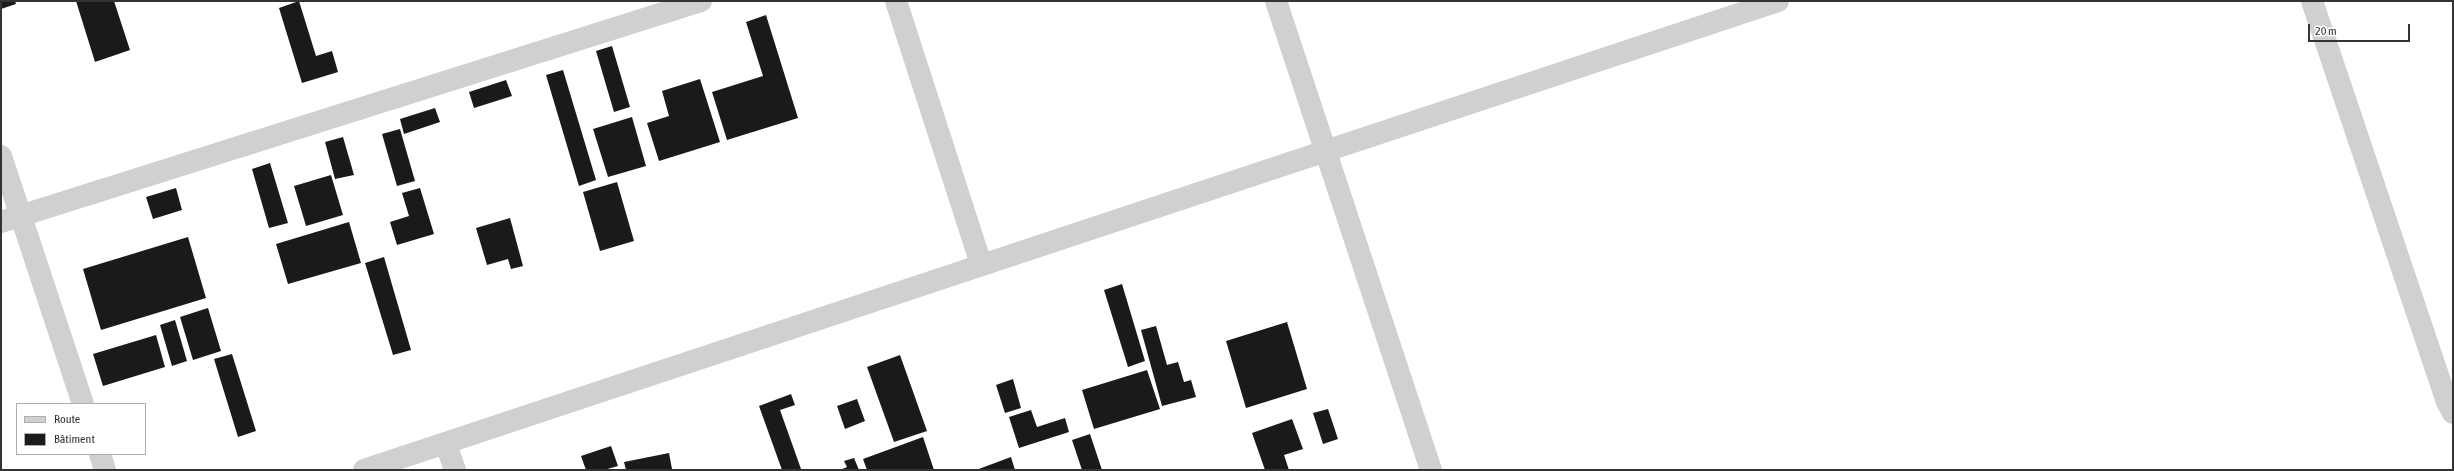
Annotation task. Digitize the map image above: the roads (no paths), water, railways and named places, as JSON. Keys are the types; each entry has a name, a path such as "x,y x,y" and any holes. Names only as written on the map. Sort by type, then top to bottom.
{"street":[{"path":"10,219 701,1"},
{"path":"896,1 981,264"},
{"path":"1276,1 1431,470"},
{"path":"364,470 446,444 981,264 1326,152 1778,1"},
{"path":"2312,1 2447,402 2453,412"},
{"path":"1,156 10,219 83,403"},
{"path":"446,444 455,470"},
{"path":"100,455 105,470"}]}
